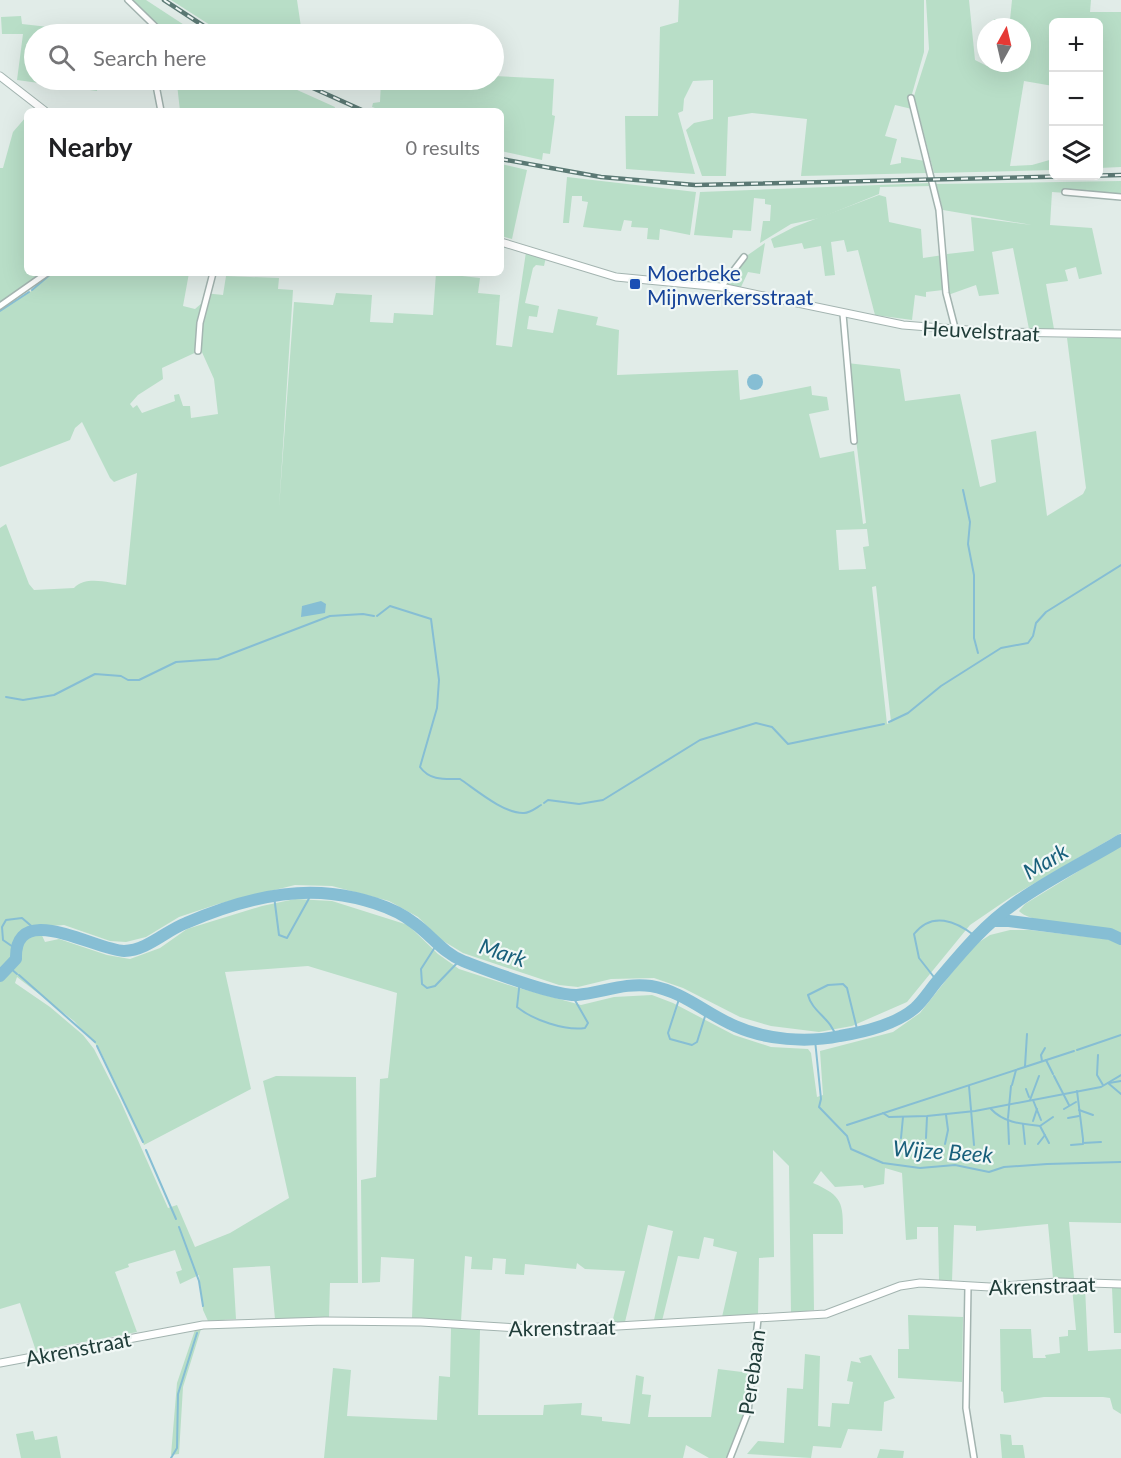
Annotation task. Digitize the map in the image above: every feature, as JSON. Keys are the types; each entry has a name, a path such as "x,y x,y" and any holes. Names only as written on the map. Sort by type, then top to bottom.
{"street":[{"path":"128,0 153,24"},
{"path":"0,76 41,108"},
{"path":"157,90 160,108"},
{"path":"911,98 939,210 946,293 955,328"},
{"path":"1065,192 1121,197"},
{"name":"Heuvelstraat","path":"504,243 616,277 721,288 903,325 1012,333 1121,334"},
{"path":"721,288 744,257"},
{"path":"0,306 43,276"},
{"path":"198,351 200,323 212,276"},
{"path":"843,314 854,441"},
{"name":"Akrenstraat","path":"0,1363 154,1333 236,1323 421,1323 549,1330 826,1314 900,1286 939,1283 968,1286 1058,1282 1121,1284"},
{"path":"968,1286 966,1408 974,1458"},
{"name":"Perebaan","path":"730,1458 748,1412 758,1319"}],"green space":[{"path":"132,0 146,0 183,24 157,24"},
{"path":"171,0 297,0 301,24 208,24"},
{"path":"679,0 924,0 924,52 912,94 912,109 895,105 885,136 897,139 890,165 901,163 901,157 925,161 928,173 801,176 807,119 752,113 728,117 726,176 702,176 686,130 694,123 713,119 713,80 693,81 684,99 683,111 678,113 695,174 626,169 625,116 658,116 660,27 678,22"},
{"path":"926,0 969,0 977,72 1031,72 1031,18 1010,18 1012,0 1091,0 1090,12 1121,12 1121,167 1103,168 1103,18 1049,18 1049,85 1024,81 1010,166 1032,165 1049,160 1049,170 934,173 914,96 929,49"},
{"path":"21,16 22,24 24,24 24,81 17,80 23,34 2,34 1,17"},
{"path":"504,76 554,79 552,115 555,116 550,154 543,153 542,160 504,152 504,108 372,107 373,103 380,102 381,90 504,90"},
{"path":"178,90 297,90 335,107 335,108 180,108"},
{"path":"24,119 24,276 38,276 0,303 0,168 3,168 13,132"},
{"path":"504,165 527,170 512,239 504,237"},
{"path":"567,177 696,192 690,235 660,229 659,240 647,239 648,228 631,227 632,221 624,220 621,231 583,227 588,202 582,201 582,196 572,196 569,223 563,223"},
{"path":"1121,181 1121,194 1067,190 1066,193 1052,192 1050,225 1092,228 1102,274 1079,279 1076,267 1065,270 1068,281 1046,284 1054,329 1029,329 1013,248 992,252 999,294 979,296 976,285 948,295 947,254 974,251 971,217 1032,225 943,210 936,184"},
{"path":"931,183 933,186 880,187 879,194 820,218 791,224 760,243 763,221 770,221 771,205 765,204 765,199 754,198 751,231 733,230 732,238 694,235 700,192"},
{"path":"879,195 886,197 889,222 921,229 923,258 943,255 943,290 926,292 926,297 915,295 912,320 875,315 858,250 847,252 844,240 831,242 835,275 825,276 821,246 804,249 802,243 774,248 771,239 794,227"},
{"path":"765,243 760,274 748,272 741,287 726,284 745,257"},
{"path":"526,252 546,257 544,266 536,265 533,268 525,303 539,306 537,317 529,316 527,329 553,333 558,309 598,317 596,325 619,330 617,375 738,370 740,400 811,386 812,395 827,397 829,410 809,414 820,458 854,451 863,524 866,523 847,363 900,369 905,401 960,394 980,487 996,482 991,440 1036,431 1047,516 1083,494 1086,488 1067,338 1121,337 1121,833 1011,897 970,925 907,1002 852,1026 819,1032 771,1026 740,1017 683,988 654,978 611,979 578,987 559,985 463,953 440,939 418,917 389,901 332,886 295,885 218,904 179,917 146,937 126,942 110,941 64,925 38,927 45,942 59,939 107,955 130,959 160,948 187,929 262,906 295,899 332,901 408,925 438,954 459,969 515,987 581,1005 614,997 652,995 673,1003 734,1035 771,1047 808,1049 811,1053 817,1097 823,1095 820,1051 893,1032 920,1013 973,946 990,935 1010,930 1030,930 1106,939 1121,943 1121,1223 1069,1222 1074,1278 1053,1278 1048,1224 976,1231 976,1226 954,1225 952,1281 939,1280 938,1227 917,1227 917,1239 906,1240 902,1173 885,1168 884,1184 864,1188 863,1185 835,1187 821,1171 813,1183 830,1192 839,1202 843,1215 843,1234 813,1234 814,1310 791,1313 789,1166 773,1150 774,1257 759,1258 758,1316 722,1317 737,1252 713,1246 714,1239 704,1237 699,1259 678,1256 662,1321 654,1320 673,1231 648,1225 625,1322 612,1323 625,1271 585,1269 577,1263 576,1269 525,1264 524,1275 505,1274 506,1259 493,1258 492,1270 471,1269 472,1257 465,1256 461,1321 412,1318 414,1259 381,1257 380,1282 362,1283 361,1180 376,1177 380,1079 388,1078 397,993 308,966 225,972 251,1089 144,1145 99,1048 74,1021 17,977 15,983 50,1007 83,1035 94,1049 120,1100 168,1208 177,1205 195,1247 230,1233 289,1198 263,1081 276,1076 356,1077 358,1283 330,1283 329,1318 275,1319 270,1266 233,1268 236,1319 208,1321 203,1310 199,1275 180,1284 176,1272 182,1270 175,1250 128,1264 129,1267 115,1272 137,1332 36,1351 20,1303 0,1309 0,528 6,524 29,584 34,590 74,588 91,581 126,585 137,473 114,482 82,422 75,428 70,440 0,467 0,310 30,292 49,276 188,276 183,306 195,309 202,303 204,293 223,295 226,276 279,278 278,289 293,290 279,508 294,302 333,305 336,293 372,295 370,322 393,323 394,313 433,315 436,276 480,278 478,293 500,295 496,345 512,347","holes":["201,350 214,379 218,414 191,418 190,406 183,406 179,394 174,395 175,401 142,413 137,405 133,408 130,404 138,395 163,379 162,368","867,529 869,546 863,547 866,569 839,570 836,530","876,586 891,722 887,724 872,587"]},
{"path":"1121,845 1121,933 1037,920 1019,911 1025,904"},
{"path":"1072,1287 1085,1287 1088,1351 1121,1349 1121,1414 1113,1409 1110,1398 1103,1397 1044,1397 1004,1403 1001,1391 1000,1329 1031,1329 1033,1358 1046,1358 1045,1355 1060,1353 1059,1337 1068,1336 1068,1330 1076,1330"},
{"path":"1112,1288 1121,1288 1121,1333 1114,1333"},
{"path":"908,1315 963,1317 962,1382 898,1378 898,1349 909,1349"},
{"path":"451,1328 480,1330 478,1415 543,1415 544,1405 582,1403 581,1415 602,1417 602,1421 630,1424 636,1375 644,1377 642,1394 651,1395 648,1417 711,1417 718,1369 750,1373 745,1413 728,1458 709,1458 686,1445 683,1458 324,1458 333,1368 351,1370 347,1416 437,1420 439,1376 450,1377"},
{"path":"201,1329 183,1387 179,1454 171,1455 177,1383 195,1330"},
{"path":"805,1354 820,1356 818,1426 830,1427 832,1403 849,1404 853,1382 847,1381 851,1361 861,1363 859,1358 871,1355 895,1398 884,1402 882,1431 848,1429 841,1448 813,1446 811,1458 747,1454 758,1441 784,1443 787,1388 803,1389"},
{"path":"33,1431 35,1440 57,1436 61,1458 21,1458 16,1434"},
{"path":"1000,1434 1011,1435 1012,1445 1023,1445 1025,1458 1002,1458"},
{"path":"880,1449 904,1451 903,1458 877,1458"}],"water":[{"path":"755,374 761,376 763,382 761,388 755,390 749,388 747,382 749,376"},
{"path":"321,601 326,604 325,613 301,617 302,606"}],"waterway":[{"path":"32,290 48,276"},
{"path":"0,311 29,292"},
{"path":"963,490 970,522 968,544 974,575 974,638 978,653"},
{"path":"889,722 908,713 941,686 1001,648 1028,643 1033,636 1036,623 1046,612 1121,565"},
{"path":"377,616 390,606 431,619 439,680 437,708 420,767 424,772 443,779 460,779 508,810 524,813 541,805"},
{"path":"6,697 23,700 54,695 95,674 139,680 176,662 218,659 330,616 363,614 374,616"},
{"path":"544,803 548,800 579,804 603,800 700,740 756,723 772,727 788,744 884,724"},
{"name":"Mark","path":"0,976 16,959 19,941 28,932 42,930 112,949 133,950 149,944 178,926 239,904 295,893 332,894 353,897 386,907 406,917 456,958 537,987 577,995 632,985 651,986 673,993 747,1031 787,1039 827,1038 879,1027 907,1014 915,1008 974,939 1003,912 1040,887 1121,840"},
{"path":"274,896 279,935 287,938 312,893"},
{"path":"16,949 3,940 2,927 6,920 22,918 36,930"},
{"path":"937,981 919,958 914,934 928,922 944,921 960,926 975,936"},
{"name":"Mark","path":"993,921 1110,934 1121,939"},
{"path":"437,944 421,969 422,984 427,988 435,986 460,960"},
{"path":"10,968 17,974"},
{"path":"19,975 95,1042"},
{"path":"520,980 517,1007 550,1024 568,1028 585,1028 588,1023 572,995"},
{"path":"836,1037 808,995 828,985 843,984 847,988 858,1033"},
{"path":"680,996 668,1033 670,1039 692,1045 697,1042 707,1010"},
{"path":"1025,1066 1027,1034"},
{"path":"1077,1050 1121,1035"},
{"name":"Wijze Beek","path":"815,1040 821,1099 819,1107 847,1136 851,1149 883,1163 920,1168 955,1165 989,1172 1004,1167 1121,1162"},
{"path":"97,1046 143,1142"},
{"path":"1042,1061 1041,1055 1045,1048"},
{"path":"847,1125 1074,1051"},
{"path":"1098,1055 1097,1075 1103,1085"},
{"path":"1046,1060 1053,1074"},
{"path":"1012,1085 1016,1070"},
{"path":"883,1113 889,1117 975,1111 1101,1087 1121,1075"},
{"path":"1030,1100 1039,1076"},
{"path":"1054,1076 1069,1105"},
{"path":"1109,1083 1121,1081"},
{"path":"1108,1083 1121,1094"},
{"path":"969,1086 974,1145"},
{"path":"1008,1118 1011,1086"},
{"path":"1026,1089 1029,1097"},
{"path":"1071,1145 1083,1144 1077,1091"},
{"path":"1033,1100 1041,1120"},
{"path":"1064,1109 1076,1102"},
{"path":"991,1109 1007,1120 1040,1126 1053,1117"},
{"path":"1033,1121 1037,1109"},
{"path":"1079,1110 1093,1115"},
{"path":"945,1144 948,1130 946,1115"},
{"path":"1068,1118 1079,1116"},
{"path":"901,1138 903,1117"},
{"path":"926,1138 927,1117"},
{"path":"1008,1120 1009,1144"},
{"path":"1023,1124 1025,1144"},
{"path":"1040,1126 1049,1143"},
{"path":"1038,1144 1045,1135"},
{"path":"1083,1143 1101,1142"},
{"path":"146,1150 176,1219"},
{"path":"179,1227 199,1281 203,1306"},
{"path":"171,1458 177,1448 178,1394 197,1333"}],"railway":[{"path":"164,0 201,24"},
{"path":"317,90 357,108"},
{"path":"504,160 601,177 695,185 1121,175"}],"place":[{"name":"Moerbeke Mijnwerkersstraat","path":"635,284"}]}
